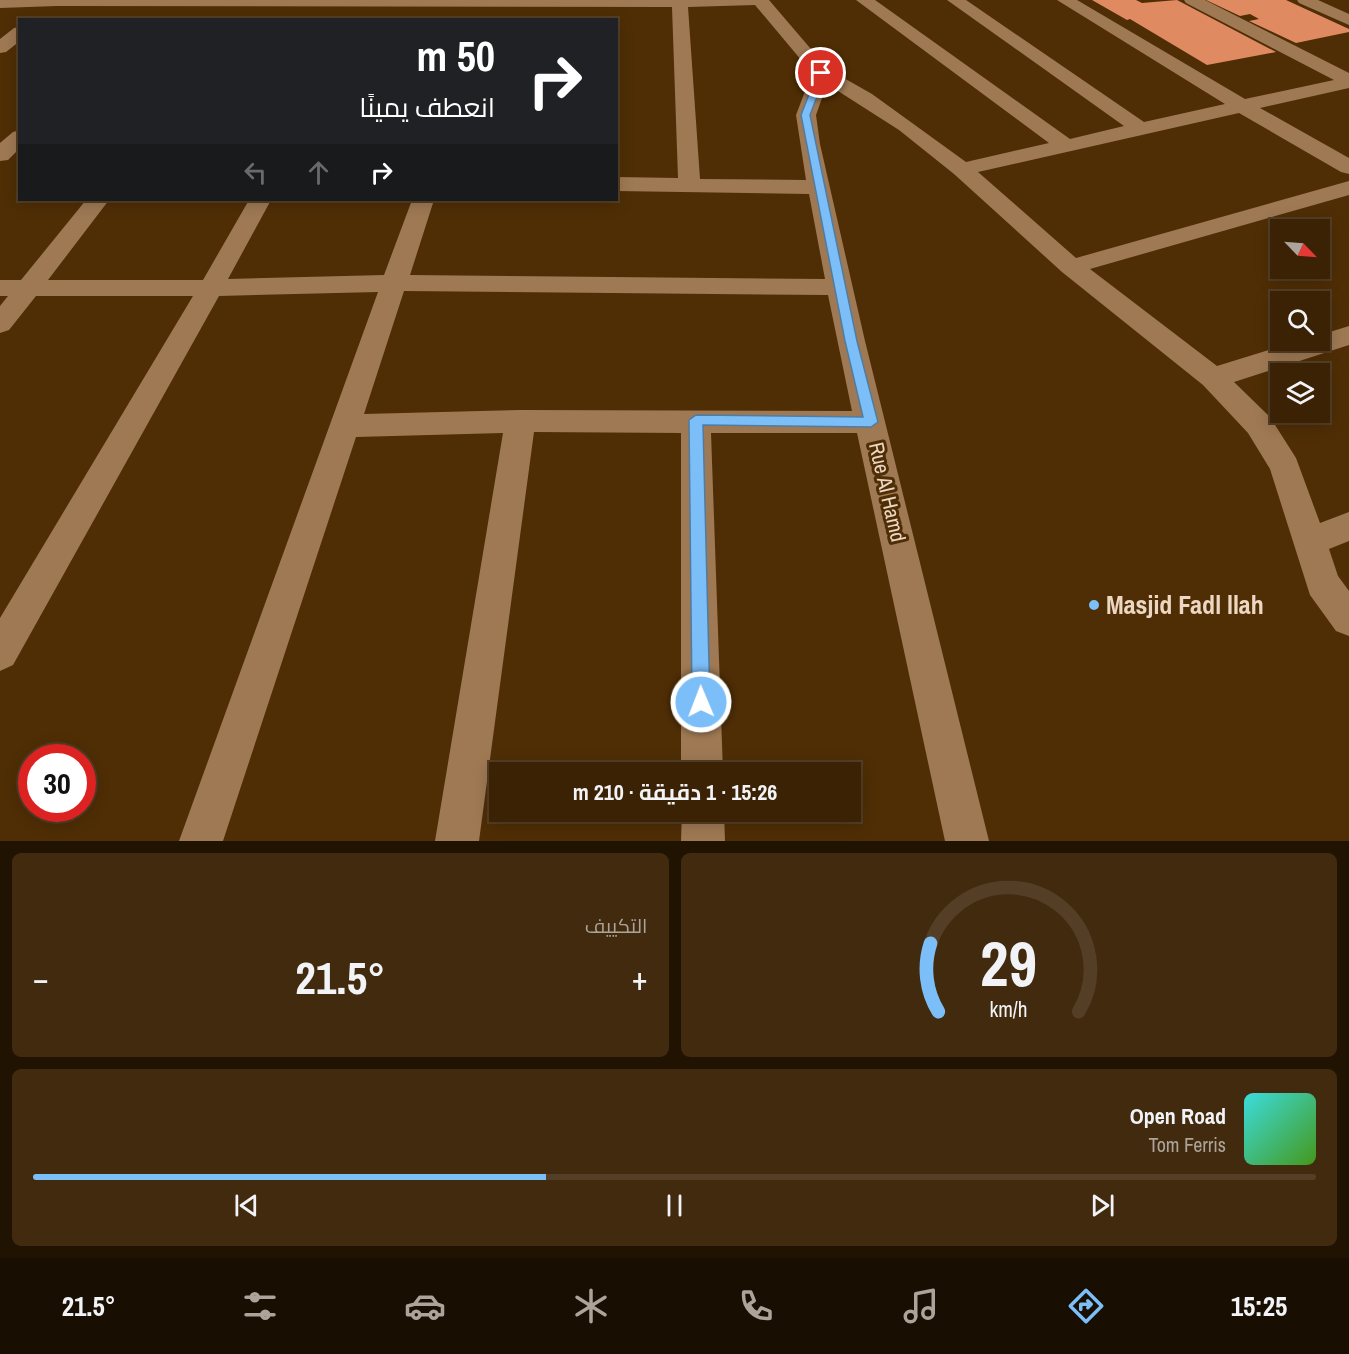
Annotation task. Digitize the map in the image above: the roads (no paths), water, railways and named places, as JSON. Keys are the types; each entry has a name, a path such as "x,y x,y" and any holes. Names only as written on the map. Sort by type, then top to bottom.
{"street":[{"path":"36,18 57,0"},
{"path":"0,3 57,0 584,2 759,0 821,73 898,120 962,169 1071,267 1213,378 1259,425 1285,467 1311,541 1323,584 1349,620"},
{"path":"864,0 1065,145"},
{"path":"955,0 1142,130"},
{"path":"1065,0 1349,167"},
{"path":"1192,0 1349,81"},
{"path":"1305,0 1349,20"},
{"path":"140,18 157,1"},
{"path":"241,18 254,1"},
{"path":"359,18 368,1"},
{"path":"485,18 490,1"},
{"path":"581,18 584,2"},
{"path":"680,2 689,184"},
{"path":"0,48 18,34"},
{"name":"Rue Al Hamd","path":"821,73 806,115 851,341 967,841"},
{"path":"962,169 1142,130 1349,81"},
{"path":"0,155 18,138"},
{"path":"618,184 820,187"},
{"path":"1071,267 1349,188"},
{"path":"0,324 97,201"},
{"path":"0,653 259,201"},
{"path":"201,841 423,201"},
{"path":"0,288 211,288 396,283 841,287"},
{"path":"1213,378 1337,338 1349,359"},
{"path":"696,420 702,762"},
{"path":"345,426 520,421 871,422"},
{"path":"457,841 520,421"},
{"path":"1311,541 1349,526"},
{"path":"703,822 703,841"}],"place":[{"name":"Masjid Fadl llah","path":"1094,605"}]}
